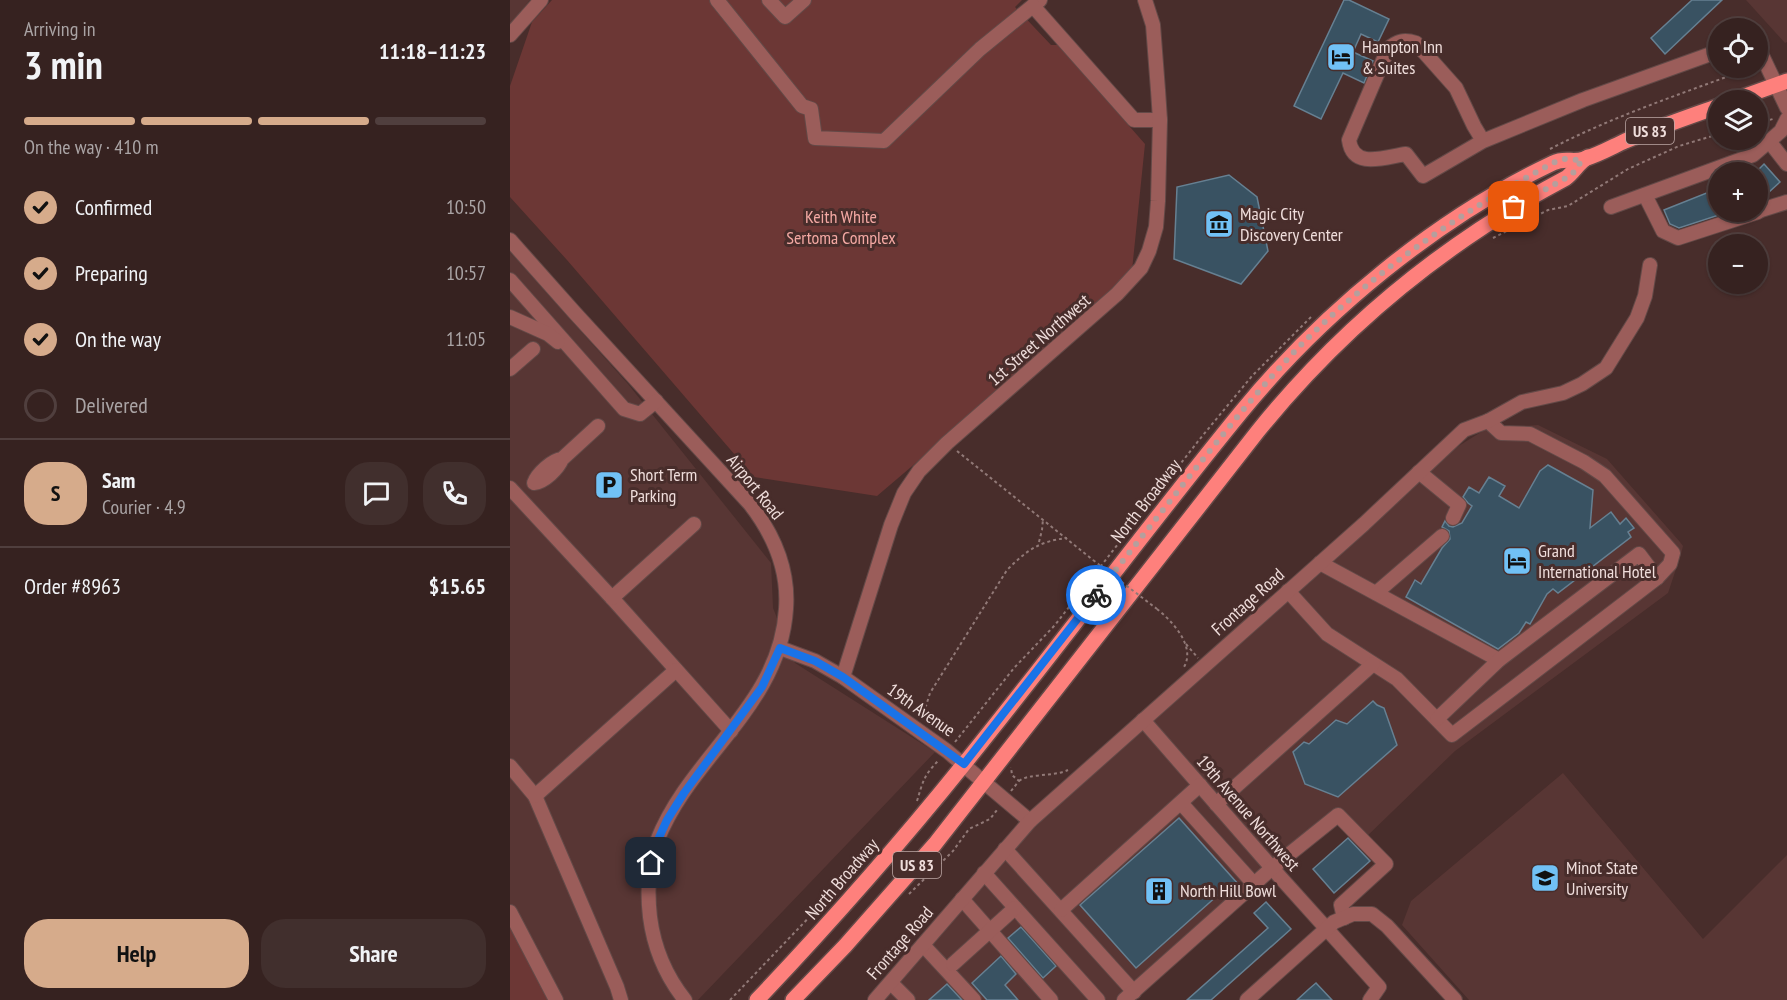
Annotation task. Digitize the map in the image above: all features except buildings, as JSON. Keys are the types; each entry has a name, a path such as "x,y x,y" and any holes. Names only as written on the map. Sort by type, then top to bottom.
{"main road":[{"path":"1762,90 1782,83"},
{"name":"North Broadway","path":"757,1000 846,904 964,764 1229,427 1309,337 1393,264 1433,234 1555,162 1564,159 1582,160 1642,134 1708,110"},
{"name":"North Broadway","path":"793,1000 904,881 1258,431 1311,370 1368,315 1430,264 1497,218 1566,178 1574,172 1582,160"}],"street":[{"path":"510,35 541,0"},
{"path":"717,0 802,106 811,109 815,138 884,141 980,49 1036,3 1134,120 1160,120"},
{"path":"769,0 785,17 804,0"},
{"name":"1st Street Northwest","path":"843,677 891,525 904,493 919,471 947,443 1117,294 1141,268 1149,251 1156,227 1160,120 1153,25 1145,0"},
{"path":"1483,141 1456,88 1416,43 1407,40 1396,42 1388,48 1349,140 1350,149 1357,157 1371,160 1406,154 1423,176 1483,141 1583,100 1708,55"},
{"path":"1768,62 1782,83 1787,108"},
{"path":"1742,162 1754,155 1781,131 1787,119"},
{"path":"1769,141 1787,164"},
{"path":"1611,207 1708,175"},
{"path":"1645,195 1663,231 1678,238 1724,222"},
{"path":"1768,208 1787,202"},
{"name":"Airport Road","path":"510,240 750,504 773,539 786,578 787,602 780,648 762,687 684,793 667,820 651,863 648,885 652,930 657,951 665,969 685,1000"},
{"name":"Frontage Road","path":"875,1000 1030,821 1320,563 1464,430 1488,421 1522,402 1563,393 1606,368 1637,318 1645,296 1650,265"},
{"path":"510,280 624,409 640,414 656,401"},
{"path":"510,317 548,334 586,365"},
{"path":"510,369 533,349"},
{"path":"1288,591 1327,634 1397,680 1452,735 1659,576 1670,564 1673,553 1605,476 1584,462 1530,434 1501,434 1488,421"},
{"path":"598,426 562,459 556,460 549,466 536,478 534,483 514,493 612,598 730,731"},
{"path":"1419,472 1460,505 1453,518"},
{"path":"612,598 694,524"},
{"path":"1377,593 1442,536"},
{"path":"1437,719 1499,660 1639,554 1659,576"},
{"path":"1320,563 1499,660"},
{"name":"19th Avenue","path":"780,648 815,661 843,677 964,764 1030,821"},
{"path":"1216,804 1373,664"},
{"path":"535,796 676,670"},
{"name":"19th Avenue Northwest","path":"1143,720 1379,987 1370,1000"},
{"path":"510,766 535,796 621,1000"},
{"path":"1060,910 1200,785"},
{"path":"1181,803 1254,884"},
{"path":"1005,849 1060,910 1129,996 1272,868 1338,815 1386,864 1341,905 1344,918"},
{"path":"984,873 1098,1000"},
{"path":"962,899 1052,1000"},
{"path":"953,964 1015,908"},
{"path":"510,912 556,1000"},
{"path":"1247,1000 1334,922 1353,914 1372,914 1387,926 1455,1000"},
{"path":"923,945 974,1000"},
{"path":"891,983 905,999"}],"path":[{"path":"1490,239 1548,210 1568,206 1628,169 1679,146 1708,137"},
{"path":"947,443 1167,617 1204,666"},
{"path":"1039,544 1043,519"},
{"path":"924,723 922,718 930,693 1007,570 1020,556 1039,544 1067,538"},
{"path":"1141,601 1148,592"},
{"path":"1180,673 1187,662 1186,644"},
{"path":"951,737 958,739"},
{"path":"1011,767 1012,776 1019,781"},
{"path":"903,901 953,851 969,829 990,819 1024,777 1057,775 1070,769"}],"shaded area":[{"path":"510,0 530,0 510,25"},
{"path":"1746,0 1787,0 1787,42 1785,43 1768,24 1768,18 1762,18"},
{"path":"510,252 628,384 771,563 773,608 795,663 935,752 698,1000 510,1000"},
{"path":"1538,425 1607,459 1680,542 1683,546 1668,593 1455,751 1363,840 1339,815 1124,1000 880,1000 1019,840 1457,447 1486,429"},
{"name":"Minot State University","path":"1563,773 1703,939 1787,855 1787,1000 1469,1000 1402,925 1411,901"}],"green space":[{"name":"Keith White Sertoma Complex","path":"552,0 1022,0 1015,7 1051,45 1058,45 1145,144 1131,280 877,496 754,477 510,197 510,86 532,22"},
{"path":"510,925 549,1000 510,1000"}],"way so far":[{"path":"1096,595 1254,396 1324,323 1401,258 1484,201 1555,162 1564,159 1582,160 1574,172 1566,178 1514,207"}],"place":[{"name":"Hampton Inn & Suites","path":"1341,57"},
{"name":"Magic City Discovery Center","path":"1219,224"},
{"name":"Short Term Parking","path":"609,485"},
{"name":"Grand International Hotel","path":"1517,561"},
{"name":"Minot State University","path":"1545,878"},
{"name":"North Hill Bowl","path":"1159,891"}],"route":[{"path":"651,863 667,820 684,793 762,687 780,648 815,661 843,677 964,764 1096,595"}]}
